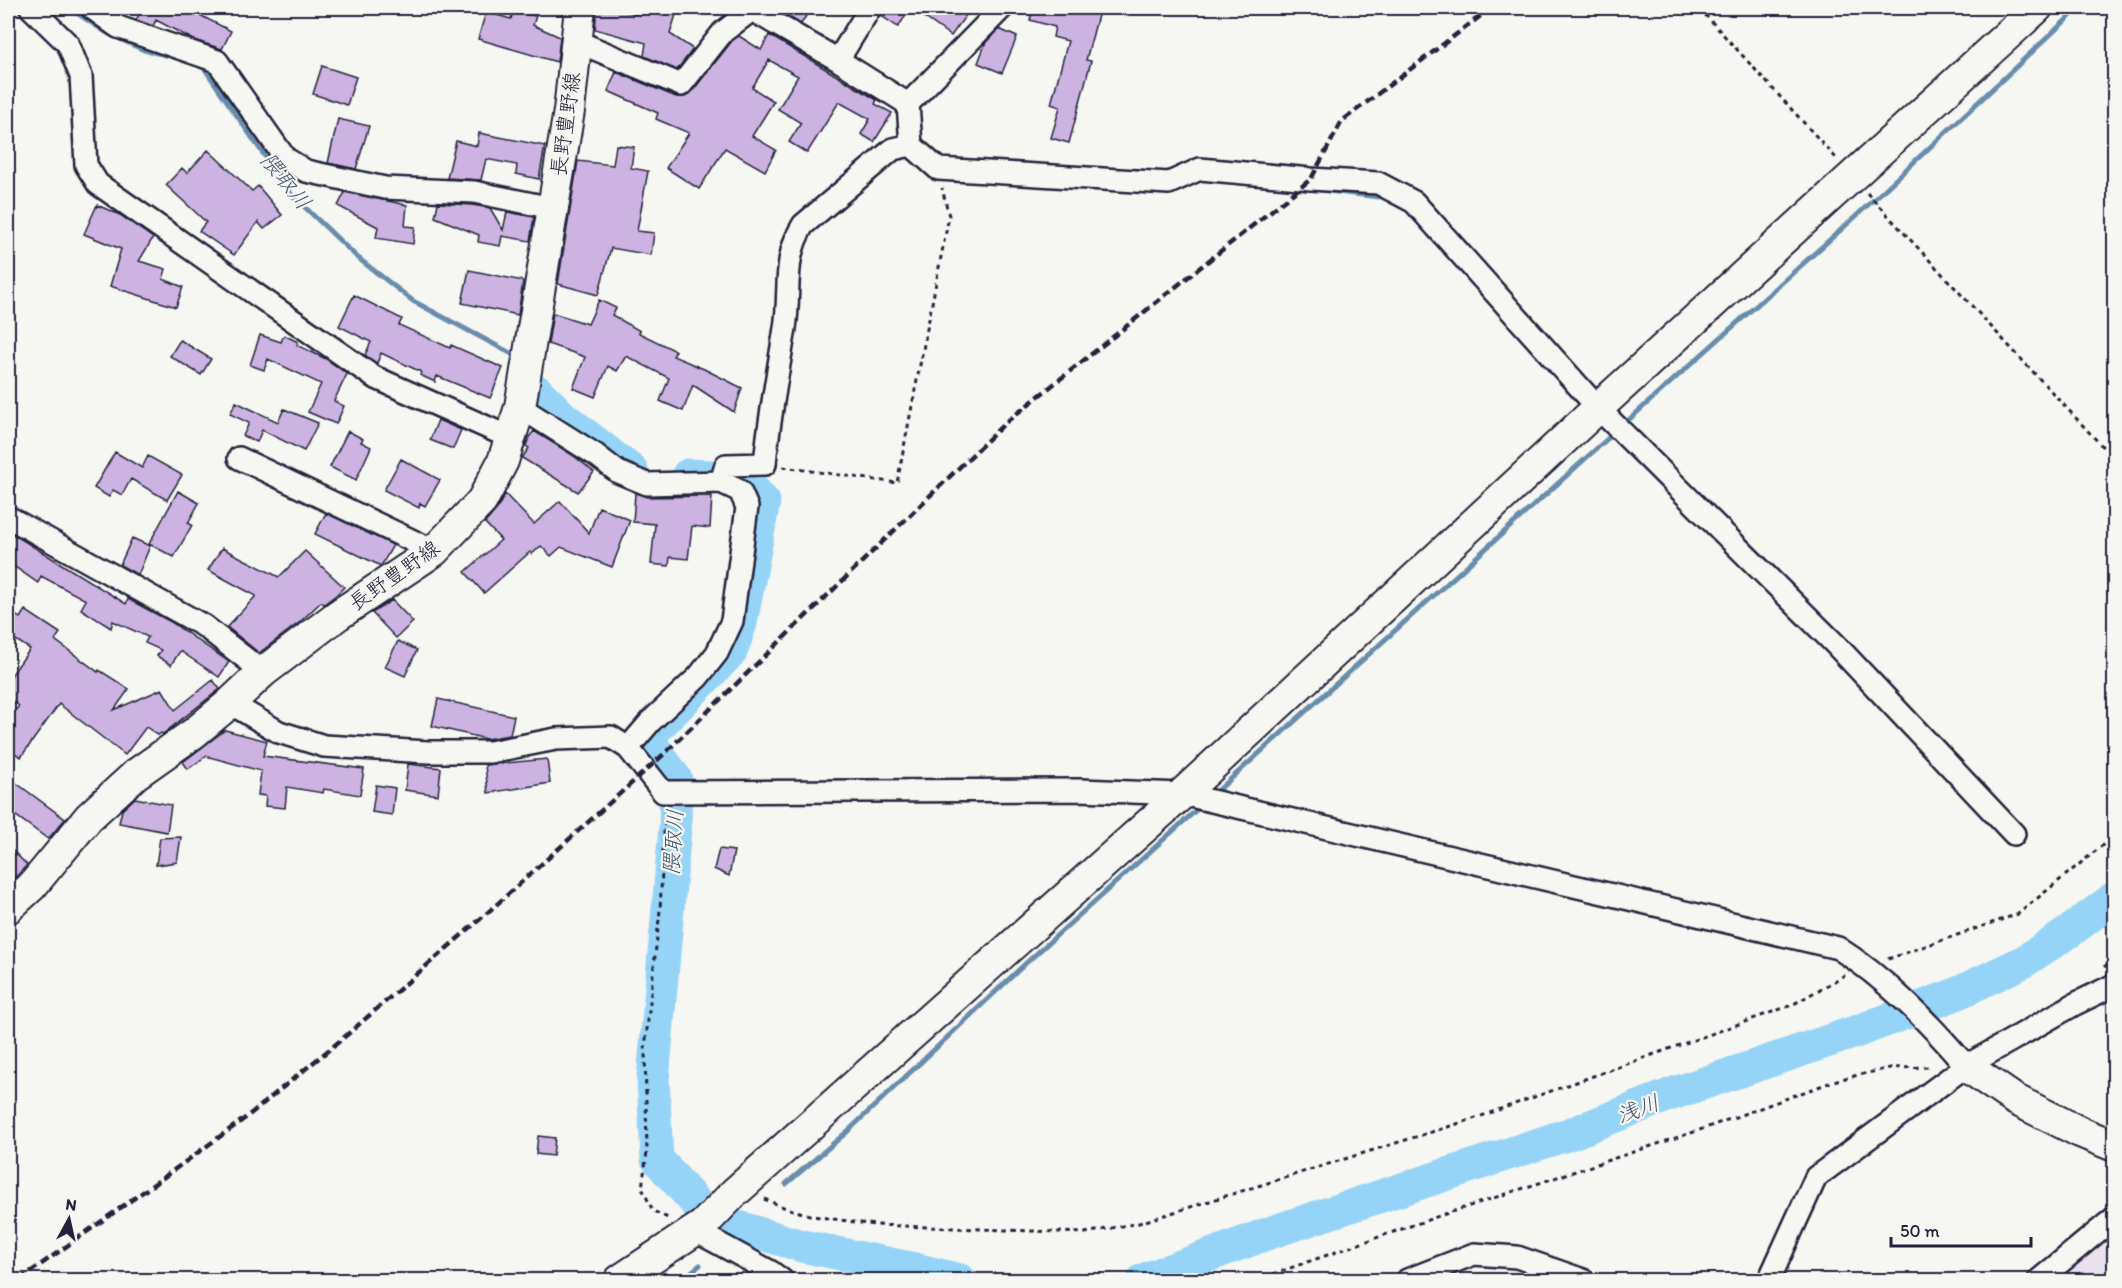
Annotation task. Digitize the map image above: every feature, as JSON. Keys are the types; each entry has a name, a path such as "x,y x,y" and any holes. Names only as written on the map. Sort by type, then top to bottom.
{"street":[{"path":"31,8 68,44 81,75 86,165 98,184 374,376 511,438"},
{"path":"92,8 118,27 217,61 285,158 306,171 385,188 474,192 552,208"},
{"name":"長野豊野線","path":"8,908 32,886 89,817 136,774 194,733 263,672 338,615 434,551 482,501 503,460 520,407 569,111 577,8"},
{"path":"838,60 870,8"},
{"path":"1002,8 908,104 910,145 938,169 1169,183 1200,169 1378,183 1414,202 1598,408 1835,644 2014,834"},
{"path":"620,1281 699,1227 737,1190 1182,794 1598,408 2037,8"},
{"path":"576,41 681,85 723,32 753,10 908,104"},
{"path":"722,477 726,465 765,464 770,412 786,325 788,264 794,240 803,225 892,149 910,145"},
{"path":"520,407 596,455 618,472 647,484 722,477 740,491 747,507 732,621 717,653 705,669 651,721 628,748"},
{"path":"239,458 434,551"},
{"path":"8,518 204,626 263,672"},
{"path":"230,703 269,727 324,746 428,752 490,752 556,739 611,736 628,748 671,792 1080,790 1182,794 1838,948 1868,968 1945,1041 1966,1066 2014,1099 2080,1132 2115,1146"},
{"path":"1769,1281 1816,1177 1966,1066 2075,1004 2115,985"},
{"path":"2039,1281 2115,1218"},
{"path":"699,1227 782,1281"},
{"path":"1407,1281 1474,1254 1517,1257 1583,1281"}],"path":[{"path":"1698,8 2115,459"},
{"path":"765,464 897,483 949,216 938,169"},
{"path":"671,792 666,819 660,910 645,1048 647,1152 642,1188 653,1211 699,1227"},
{"path":"737,1190 786,1209 813,1216 875,1225 1085,1233 1139,1223 1470,1120 1792,1005 1868,968 2018,914 2115,836"},
{"path":"1256,1281 1439,1216 1697,1131 1837,1080 1890,1068 1966,1066"}],"shaded area":[{"path":"2114,1229 2114,1280 2054,1280"}],"building":[{"path":"133,8 186,8 231,31 222,49 194,40 156,20 153,26 136,20 141,11"},
{"path":"597,8 612,8 636,14 637,8 678,8 670,34 693,49 677,70 644,56 646,43 595,29"},
{"path":"786,8 811,8 801,24 782,13"},
{"path":"883,8 911,8 898,27 880,15"},
{"path":"911,8 971,8 951,36"},
{"path":"1033,8 1100,8 1086,60 1091,61 1069,143 1051,138 1060,107 1051,104 1068,41 1053,37 1055,27 1030,20"},
{"path":"486,12 511,19 513,12 536,16 533,25 560,37 557,62 478,39"},
{"path":"999,29 1017,37 1002,73 978,63 986,42"},
{"path":"769,35 877,100 875,104 892,113 874,142 861,134 870,119 839,102 807,153 789,142 801,123 778,109 798,76 769,60 752,88 774,101 752,136 776,150 765,171 725,148 699,189 666,168 689,133 656,119 658,113 608,91 616,72 676,97 685,97 691,93 732,41 739,36 761,50"},
{"path":"322,66 356,77 347,105 313,94"},
{"path":"338,119 369,126 356,169 328,163"},
{"path":"479,133 545,146 539,179 516,174 517,165 486,159 481,180 447,178 456,141 477,146"},
{"path":"616,145 634,147 631,168 648,171 637,231 654,233 651,255 611,248 598,295 558,284 578,161 613,165"},
{"path":"208,150 252,191 258,186 282,215 264,229 258,222 234,255 199,231 206,222 166,185 182,168 187,173"},
{"path":"345,192 407,205 405,226 415,227 413,244 376,238 378,227 338,206"},
{"path":"438,203 490,208 503,230 507,212 534,217 530,241 502,236 500,246 478,242 479,235 435,217"},
{"path":"97,205 120,215 153,238 139,261 166,269 163,279 183,287 176,307 110,286 121,249 84,234"},
{"path":"469,270 523,281 518,315 462,303"},
{"path":"354,295 402,319 399,325 503,368 490,398 437,376 435,382 420,375 421,372 381,353 377,363 365,355 371,342 339,326"},
{"path":"599,300 616,308 612,315 640,331 639,333 676,351 673,356 742,388 734,412 693,385 683,411 660,401 669,378 626,356 617,371 608,366 595,397 573,388 585,357 548,344 553,313 588,324"},
{"path":"260,335 281,342 284,335 347,374 334,401 344,406 336,424 308,412 321,384 268,359 264,370 250,365"},
{"path":"180,340 211,359 201,375 170,356"},
{"path":"236,402 278,422 284,409 318,423 304,451 262,430 257,442 243,436 249,423 230,414"},
{"path":"438,420 461,430 453,449 430,440"},
{"path":"348,431 363,439 361,442 371,447 356,480 330,467"},
{"path":"534,431 574,456 594,472 578,492 522,458 529,448 526,446"},
{"path":"115,452 142,468 148,456 182,475 167,500 131,479 122,495 113,490 109,497 94,488"},
{"path":"401,459 440,480 425,506 420,503 419,508 384,490"},
{"path":"178,491 199,503 188,523 192,525 174,557 149,544"},
{"path":"635,493 647,497 712,496 710,528 692,526 688,559 670,557 669,566 651,564 655,524 633,522"},
{"path":"505,494 534,524 560,501 589,533 599,507 630,520 612,567 561,547 551,556 541,546 532,554 530,552 484,593 465,572 501,540 485,523 497,509"},
{"path":"326,513 393,545 381,566 315,534"},
{"path":"8,531 126,604 128,599 171,622 229,662 219,677 180,651 171,665 157,656 161,650 145,643 148,637 113,621 111,628 81,609 86,600 41,576 38,583 8,562"},
{"path":"132,538 150,546 138,575 120,565"},
{"path":"222,548 279,577 305,551 344,587 324,604 321,602 300,622 259,653 227,627 256,596 208,570"},
{"path":"392,600 413,622 396,638 372,613"},
{"path":"8,610 20,618 25,610 60,633 55,640 98,672 99,670 129,689 114,710 162,689 175,710 213,680 220,689 163,734 158,735 146,727 125,755 59,704 21,757 8,749 8,718 19,706 8,697 8,680 30,649 8,635"},
{"path":"398,641 417,650 405,676 385,667"},
{"path":"438,699 514,716 510,735 486,739 432,726"},
{"path":"225,730 267,741 263,756 364,769 360,795 324,789 323,793 287,787 285,808 265,806 266,796 258,795 261,771 206,756 188,769 183,762"},
{"path":"547,759 550,783 488,793 485,765"},
{"path":"408,764 441,768 438,795 405,790"},
{"path":"8,777 65,819 48,839 8,810"},
{"path":"376,785 395,788 392,815 372,812"},
{"path":"135,798 171,805 167,832 119,823 122,810"},
{"path":"181,837 177,862 156,865 160,838"},
{"path":"8,846 27,865 8,885"},
{"path":"719,849 734,851 729,876 714,869"},
{"path":"538,1136 555,1138 553,1156 536,1154"}],"waterway":[{"name":"隈取川","path":"69,8 107,33 144,50 175,57"},
{"path":"1623,425 1854,218 2079,8"},
{"name":"隈取川","path":"195,63 205,69 291,194 358,258 413,301 514,355"},
{"path":"1320,190 1379,197"},
{"name":"隈取川","path":"537,391 563,417 632,471"},
{"path":"1213,795 1616,431"},
{"name":"隈取川","path":"688,475 734,477 748,484 764,502 741,623 731,652 647,738 676,779 675,828 653,1079 657,1159 705,1213 725,1223 802,1246 960,1280"},
{"path":"786,1184 848,1131 1026,963 1202,805"},
{"name":"浅川","path":"1143,1280 1275,1231 1575,1132 1669,1095 1858,1031 1956,994 2023,962 2069,932 2114,898"},
{"path":"681,1280 700,1265"}],"railway":[{"path":"19,1280 244,1119 341,1040 664,754 1005,423 1311,179 1342,121 1491,8"}]}
